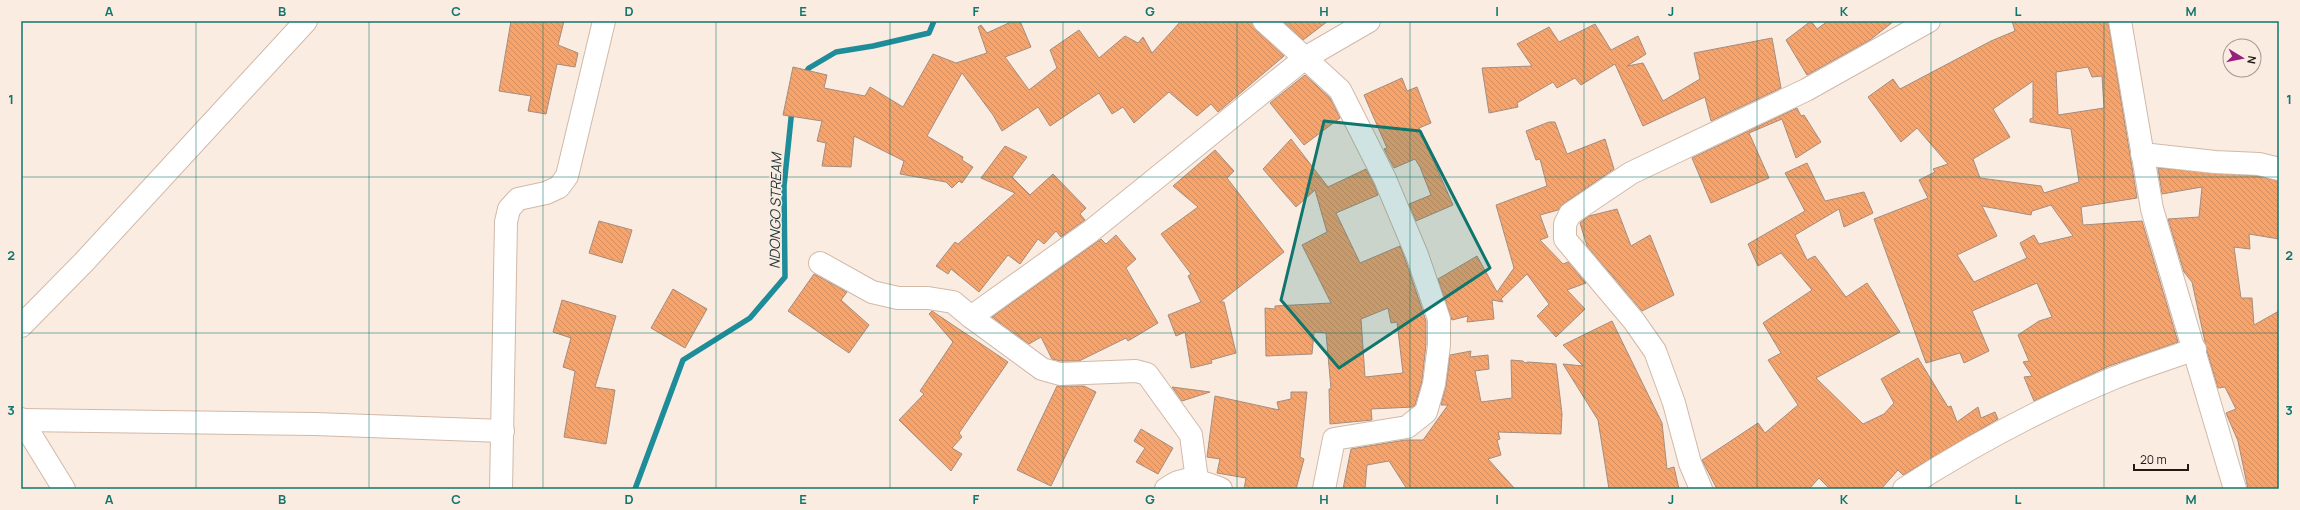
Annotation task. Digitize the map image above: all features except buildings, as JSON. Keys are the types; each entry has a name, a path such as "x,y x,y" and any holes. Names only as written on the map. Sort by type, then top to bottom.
{"street":[{"path":"21,326 84,262 306,21"},
{"path":"501,489 506,222 510,209 518,199 546,193 559,187 567,176 604,21"},
{"path":"1264,21 1340,90 1388,186 1417,255 1439,319 1439,345 1434,384 1426,412 1407,427 1334,439 1324,489"},
{"path":"971,317 1091,231 1305,58 1369,21"},
{"path":"1700,489 1690,463 1674,403 1655,351 1634,321 1565,239 1564,224 1570,214 1630,173 1806,90 1929,21"},
{"path":"2120,21 2152,209 2163,250 2195,349 2235,489"},
{"path":"2142,154 2216,162 2258,164 2279,169"},
{"path":"820,263 872,292 898,298 928,298 953,302 1042,369 1060,374 1136,371 1147,374 1191,435 1198,480"},
{"path":"1904,489 1932,470 2063,401 2115,377 2195,349"},
{"path":"21,419 307,424 502,431"},
{"path":"21,419 64,489"},
{"path":"1166,489 1178,481 1198,480 1221,489"}],"highlighted area":[{"path":"1324,121 1420,131 1490,268 1339,368 1281,300"}],"waterway":[{"name":"NDONGO STREAM","path":"803,76 809,68 836,52 873,46 929,33 934,21"},
{"name":"NDONGO STREAM","path":"635,489 683,360 750,318 785,277 784,186 792,109"}]}
